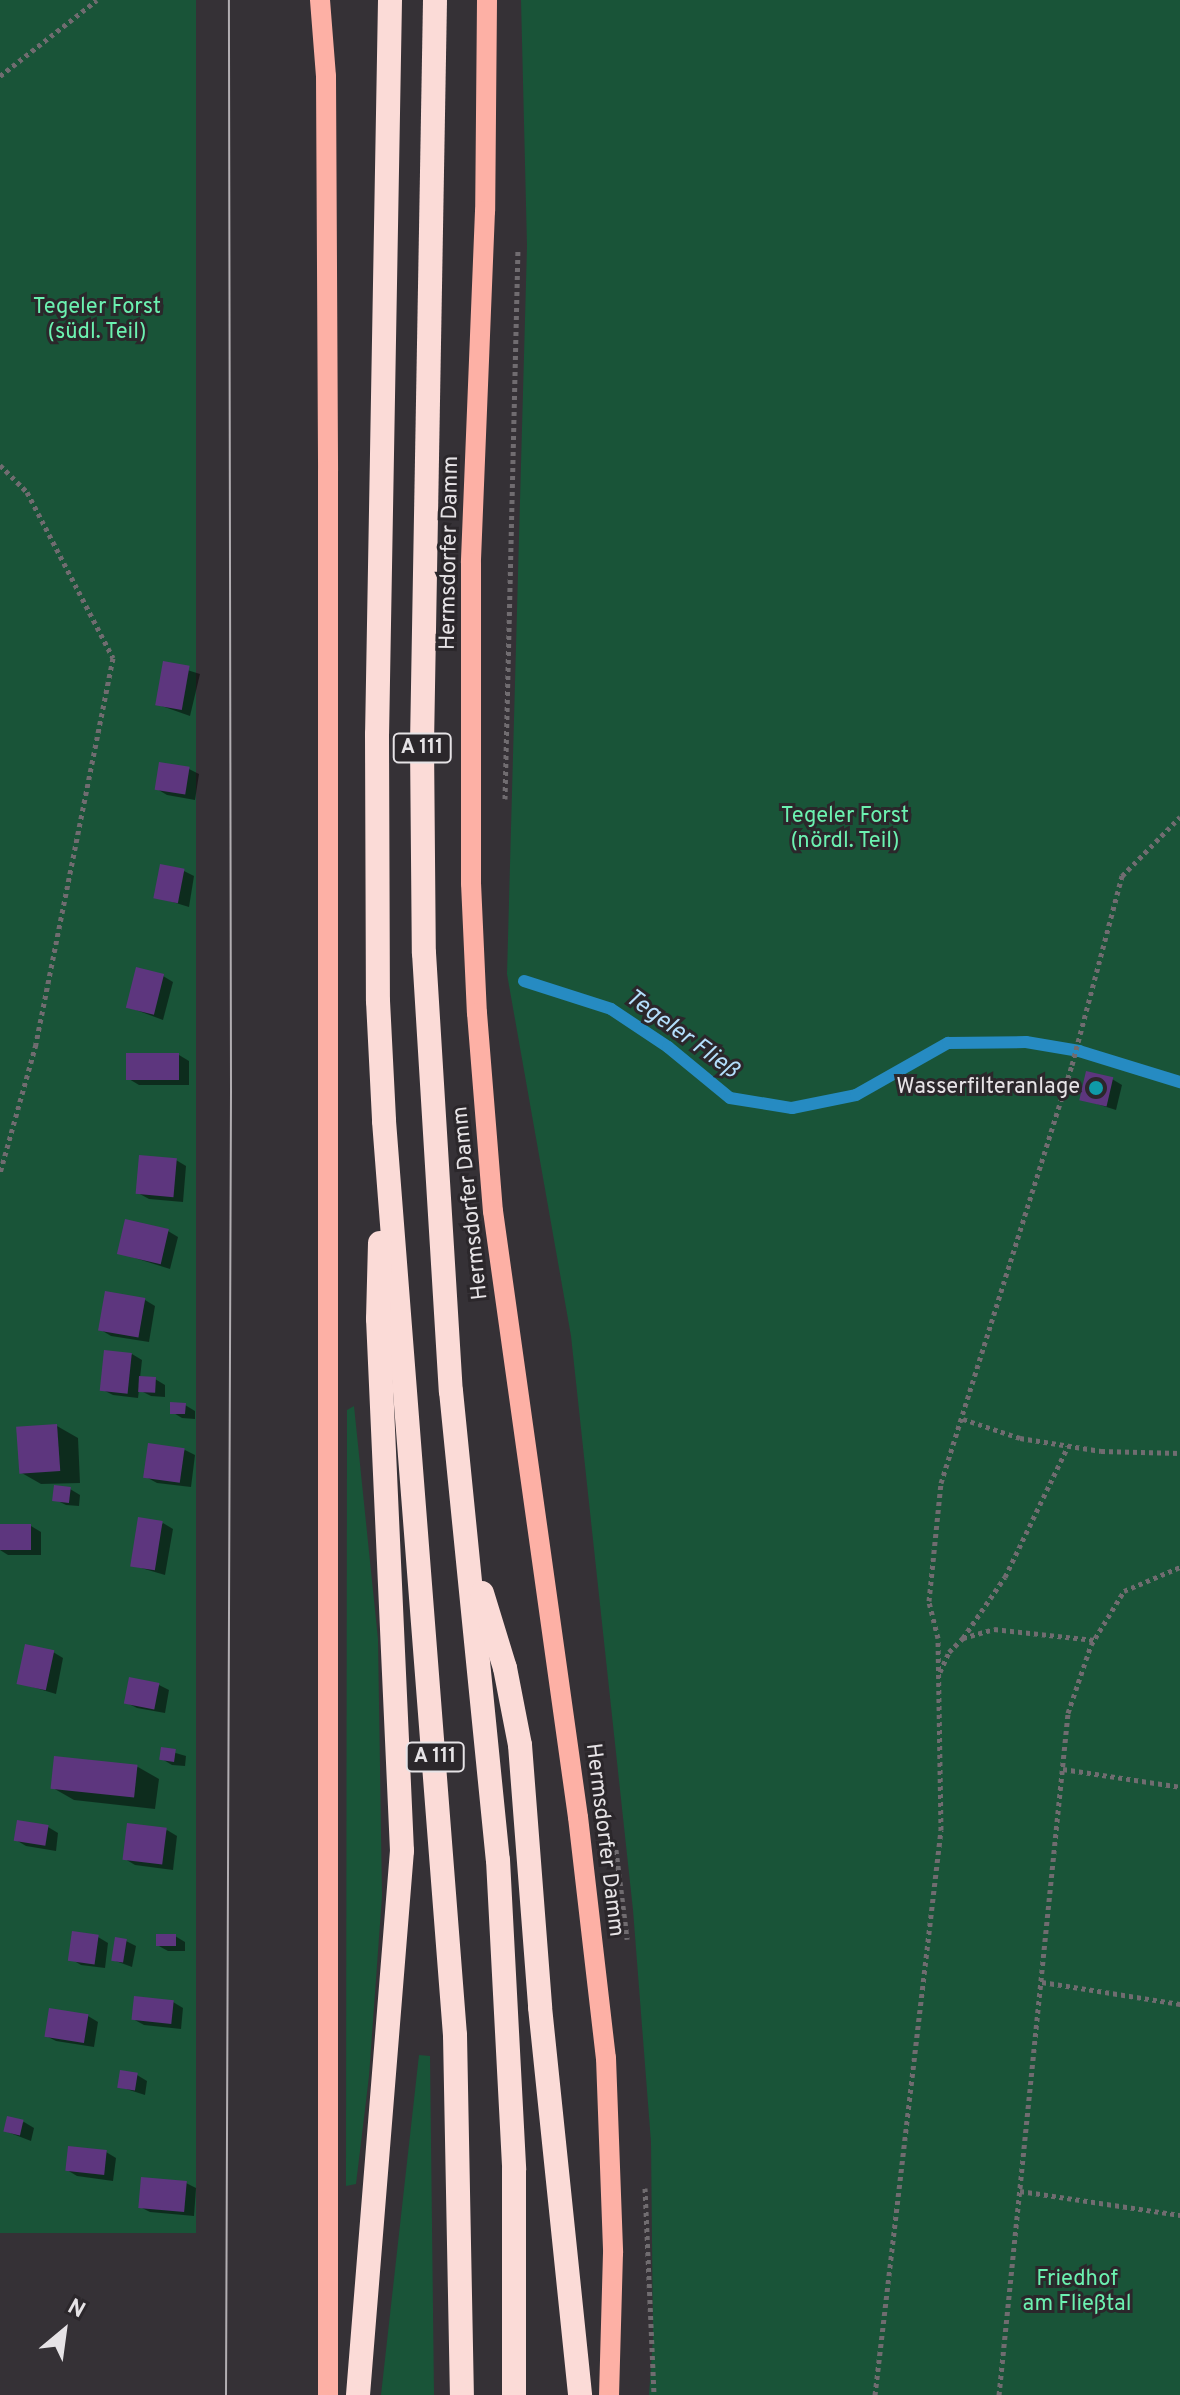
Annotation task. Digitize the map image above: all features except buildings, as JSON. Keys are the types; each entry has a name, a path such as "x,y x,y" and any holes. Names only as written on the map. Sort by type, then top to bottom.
{"highway":[{"name":"A 111","path":"390,0 377,734 378,1001 384,1121 450,1944 455,2035 462,2395"},
{"name":"A 111","path":"435,0 422,743 424,953 451,1391 498,1860 514,2170 514,2395"},
{"path":"358,2395 402,1851 378,1319 384,1121"},
{"path":"467,1544 505,1668 520,1745 540,2007 580,2395"}],"main road":[{"path":"320,0 326,76 328,471 328,2395"},
{"name":"Hermsdorfer Damm","path":"487,0 485,211 471,563 471,883 477,1013 493,1211 578,1817 606,2058 613,2253 609,2395"}],"path":[{"path":"0,76 97,0"},
{"path":"505,806 518,237"},
{"path":"0,465 27,492 113,658 36,1044 0,1173"},
{"path":"875,2395 941,1830 938,1638 929,1601 941,1483 1072,1065 1122,876 1180,817"},
{"path":"963,1419 1020,1438 1069,1446 1101,1451 1180,1453"},
{"path":"938,1674 949,1652 963,1638 1005,1577 1069,1446"},
{"path":"999,2395 1068,1713 1094,1640 1124,1591 1180,1567"},
{"path":"963,1638 994,1629 1094,1640"},
{"path":"1063,1769 1180,1787"},
{"path":"614,1833 627,1941"},
{"path":"1042,1982 1180,2004"},
{"path":"645,2184 654,2395"},
{"path":"1020,2191 1180,2215"}],"green space":[{"name":"Tegeler Forst (südl. Teil)","path":"0,0 196,0 196,2233 0,2233"},
{"name":"Tegeler Forst (nördl. Teil)","path":"521,0 1180,0 1180,2395 649,2395 653,2338 651,2142 633,1910 571,1336 507,974 527,246"},
{"path":"354,1406 378,1639 382,1896 369,2076 356,2184 346,2186 347,1410"},
{"path":"419,2055 430,2056 434,2395 381,2395"}],"waterway":[{"name":"Tegeler Fließ","path":"524,981 611,1009 668,1047 730,1098 792,1108 856,1095 948,1043 1026,1042 1079,1051 1180,1082"}],"tram line":[{"path":"226,2395 231,1090 229,0"}],"place":[{"name":"Wasserfilteranlage","path":"1096,1088"}],"park label":[{"name":"Friedhof am Fließtal","path":"1077,2292"}]}
